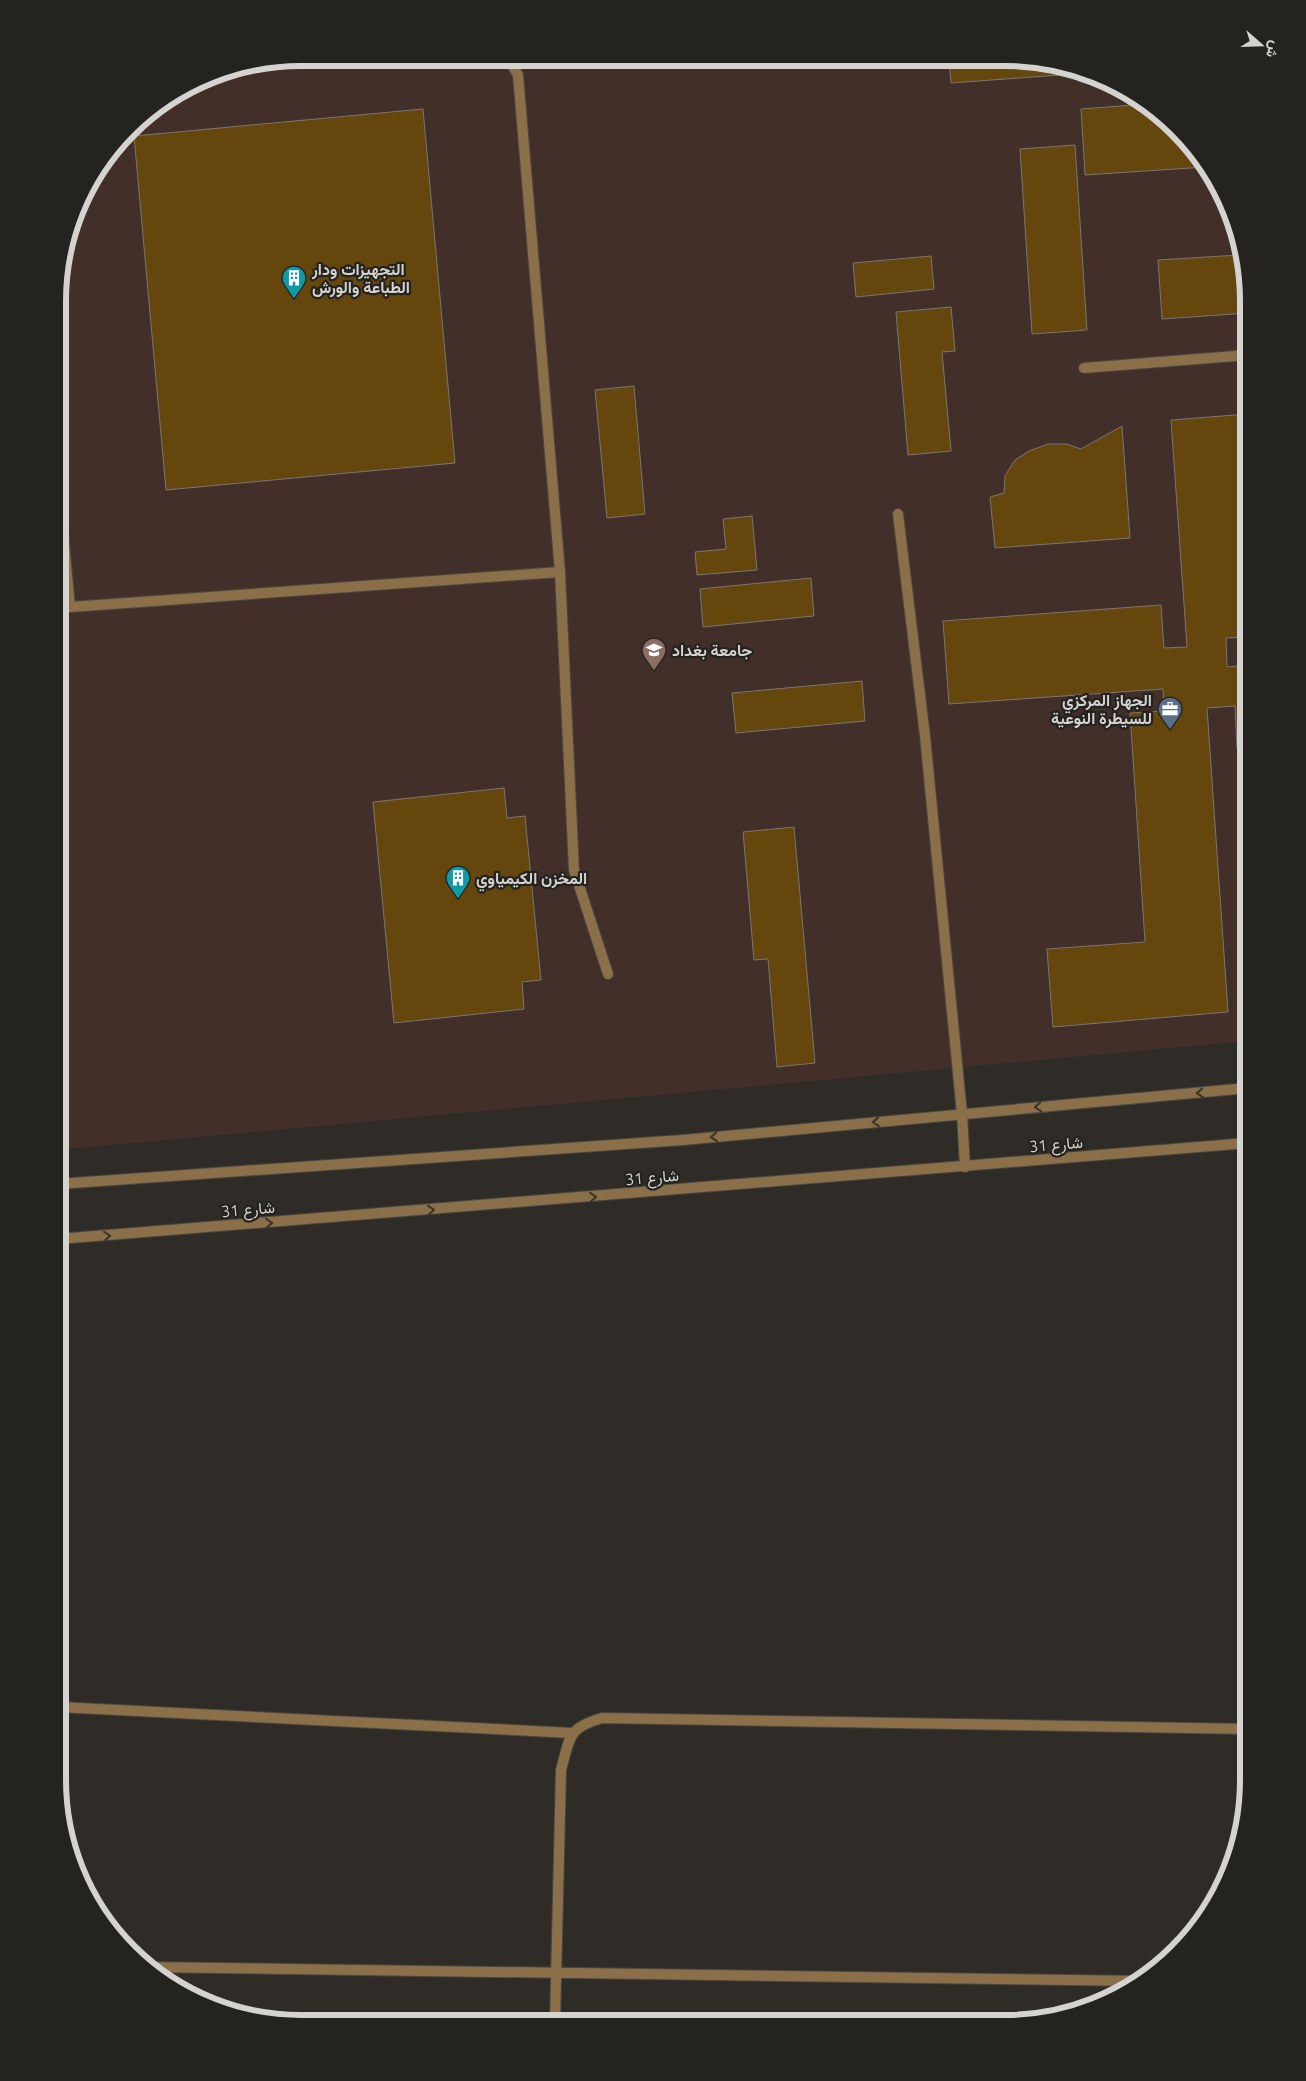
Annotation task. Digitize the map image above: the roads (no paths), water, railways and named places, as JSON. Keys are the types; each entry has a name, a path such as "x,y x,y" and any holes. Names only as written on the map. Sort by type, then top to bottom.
{"street":[{"path":"513,66 518,74 560,572 574,870 608,974"},
{"path":"1084,368 1240,356"},
{"path":"898,514 925,736 962,1114 964,1167"},
{"path":"66,564 70,607 560,572"},
{"path":"66,1183 683,1140 1240,1089"},
{"name":"شارع 31","path":"66,1239 1240,1144"},
{"path":"66,1707 572,1733"},
{"path":"555,2015 561,1770 572,1733 586,1722 602,1718 1240,1729"},
{"path":"158,1966 1126,1981"}],"place":[{"name":"التجهيزات ودار الطباعة والورش","path":"294,299"},
{"name":"جامعة بغداد","path":"654,671"},
{"name":"الجهاز المركزي للسيطرة النوعية","path":"1170,730"},
{"name":"المخزن الكيمياوي","path":"458,899"}]}
